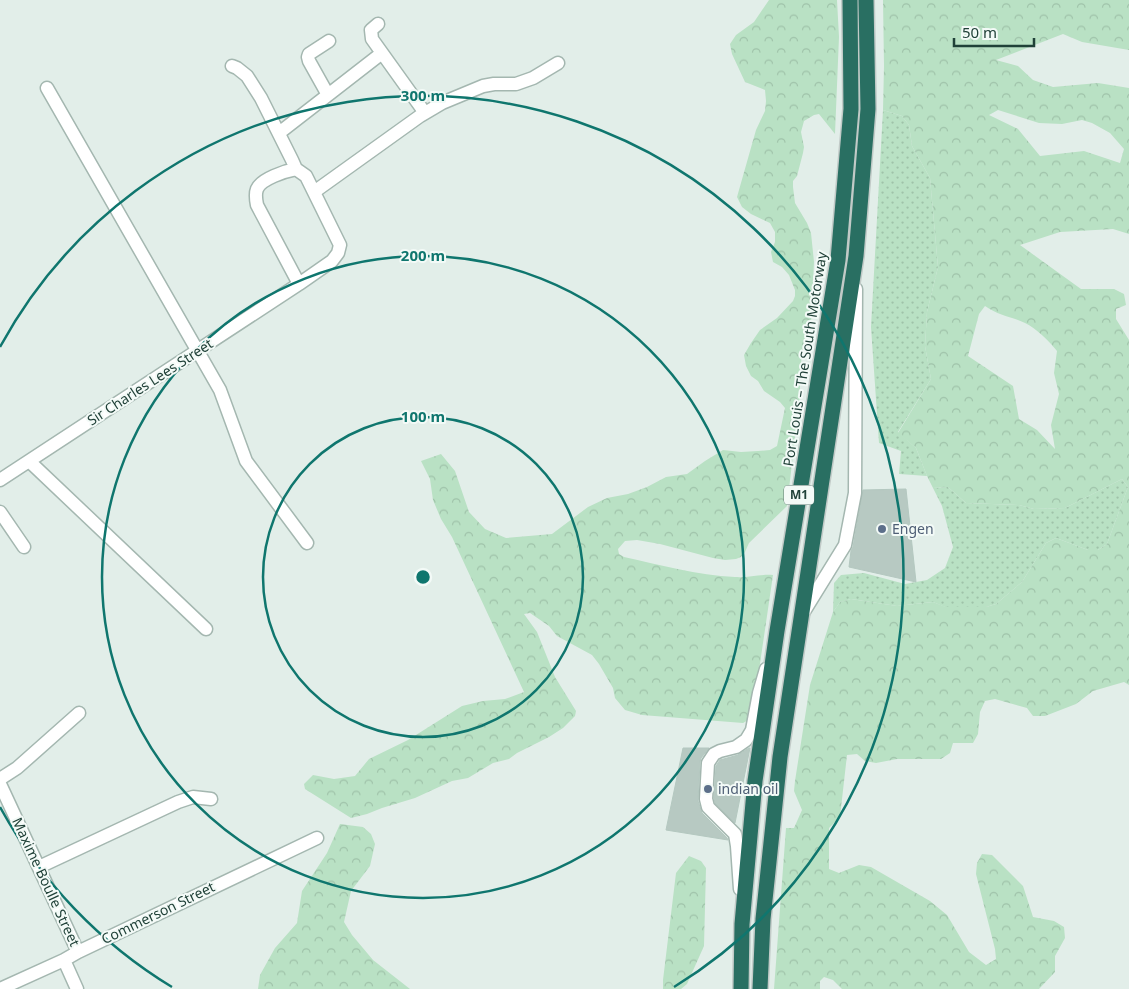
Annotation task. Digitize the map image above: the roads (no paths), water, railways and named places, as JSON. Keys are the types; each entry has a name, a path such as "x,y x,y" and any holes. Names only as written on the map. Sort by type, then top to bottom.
{"highway":[{"name":"Port Louis – The South Motorway","path":"741,989 742,924 755,781 777,631 838,260 851,109 850,0"},
{"name":"M1","path":"760,989 763,919 780,757 856,256 868,109 866,0"}],"street":[{"path":"378,24 371,30 372,39 425,113"},
{"path":"328,41 308,57 328,95"},
{"path":"279,133 382,53"},
{"path":"314,192 442,103 483,86 516,84 533,78 558,63"},
{"name":"Sir Charles Lees Street","path":"0,480 299,284 332,261 338,253 340,244 306,176 296,169 279,133 247,76 232,66"},
{"path":"47,88 220,390 246,461 308,543"},
{"path":"296,169 284,171 262,182 257,187 256,195 257,205 299,284"},
{"path":"802,614 846,545 854,493 856,256"},
{"path":"29,462 206,629"},
{"path":"0,512 24,547"},
{"path":"742,924 738,846 735,834 708,807 706,798 708,763 714,754 736,747 746,740 752,730 759,693 777,631"},
{"path":"0,779 17,768 79,713"},
{"name":"Maxime Boulle Street","path":"0,784 78,952"},
{"path":"39,866 178,802 193,797 211,798"},
{"name":"Commerson Street","path":"0,989 24,984 78,952 317,838"},
{"path":"64,960 77,989"}],"place":[{"name":"Engen","path":"882,529"},
{"name":"indian oil","path":"708,789"}]}
